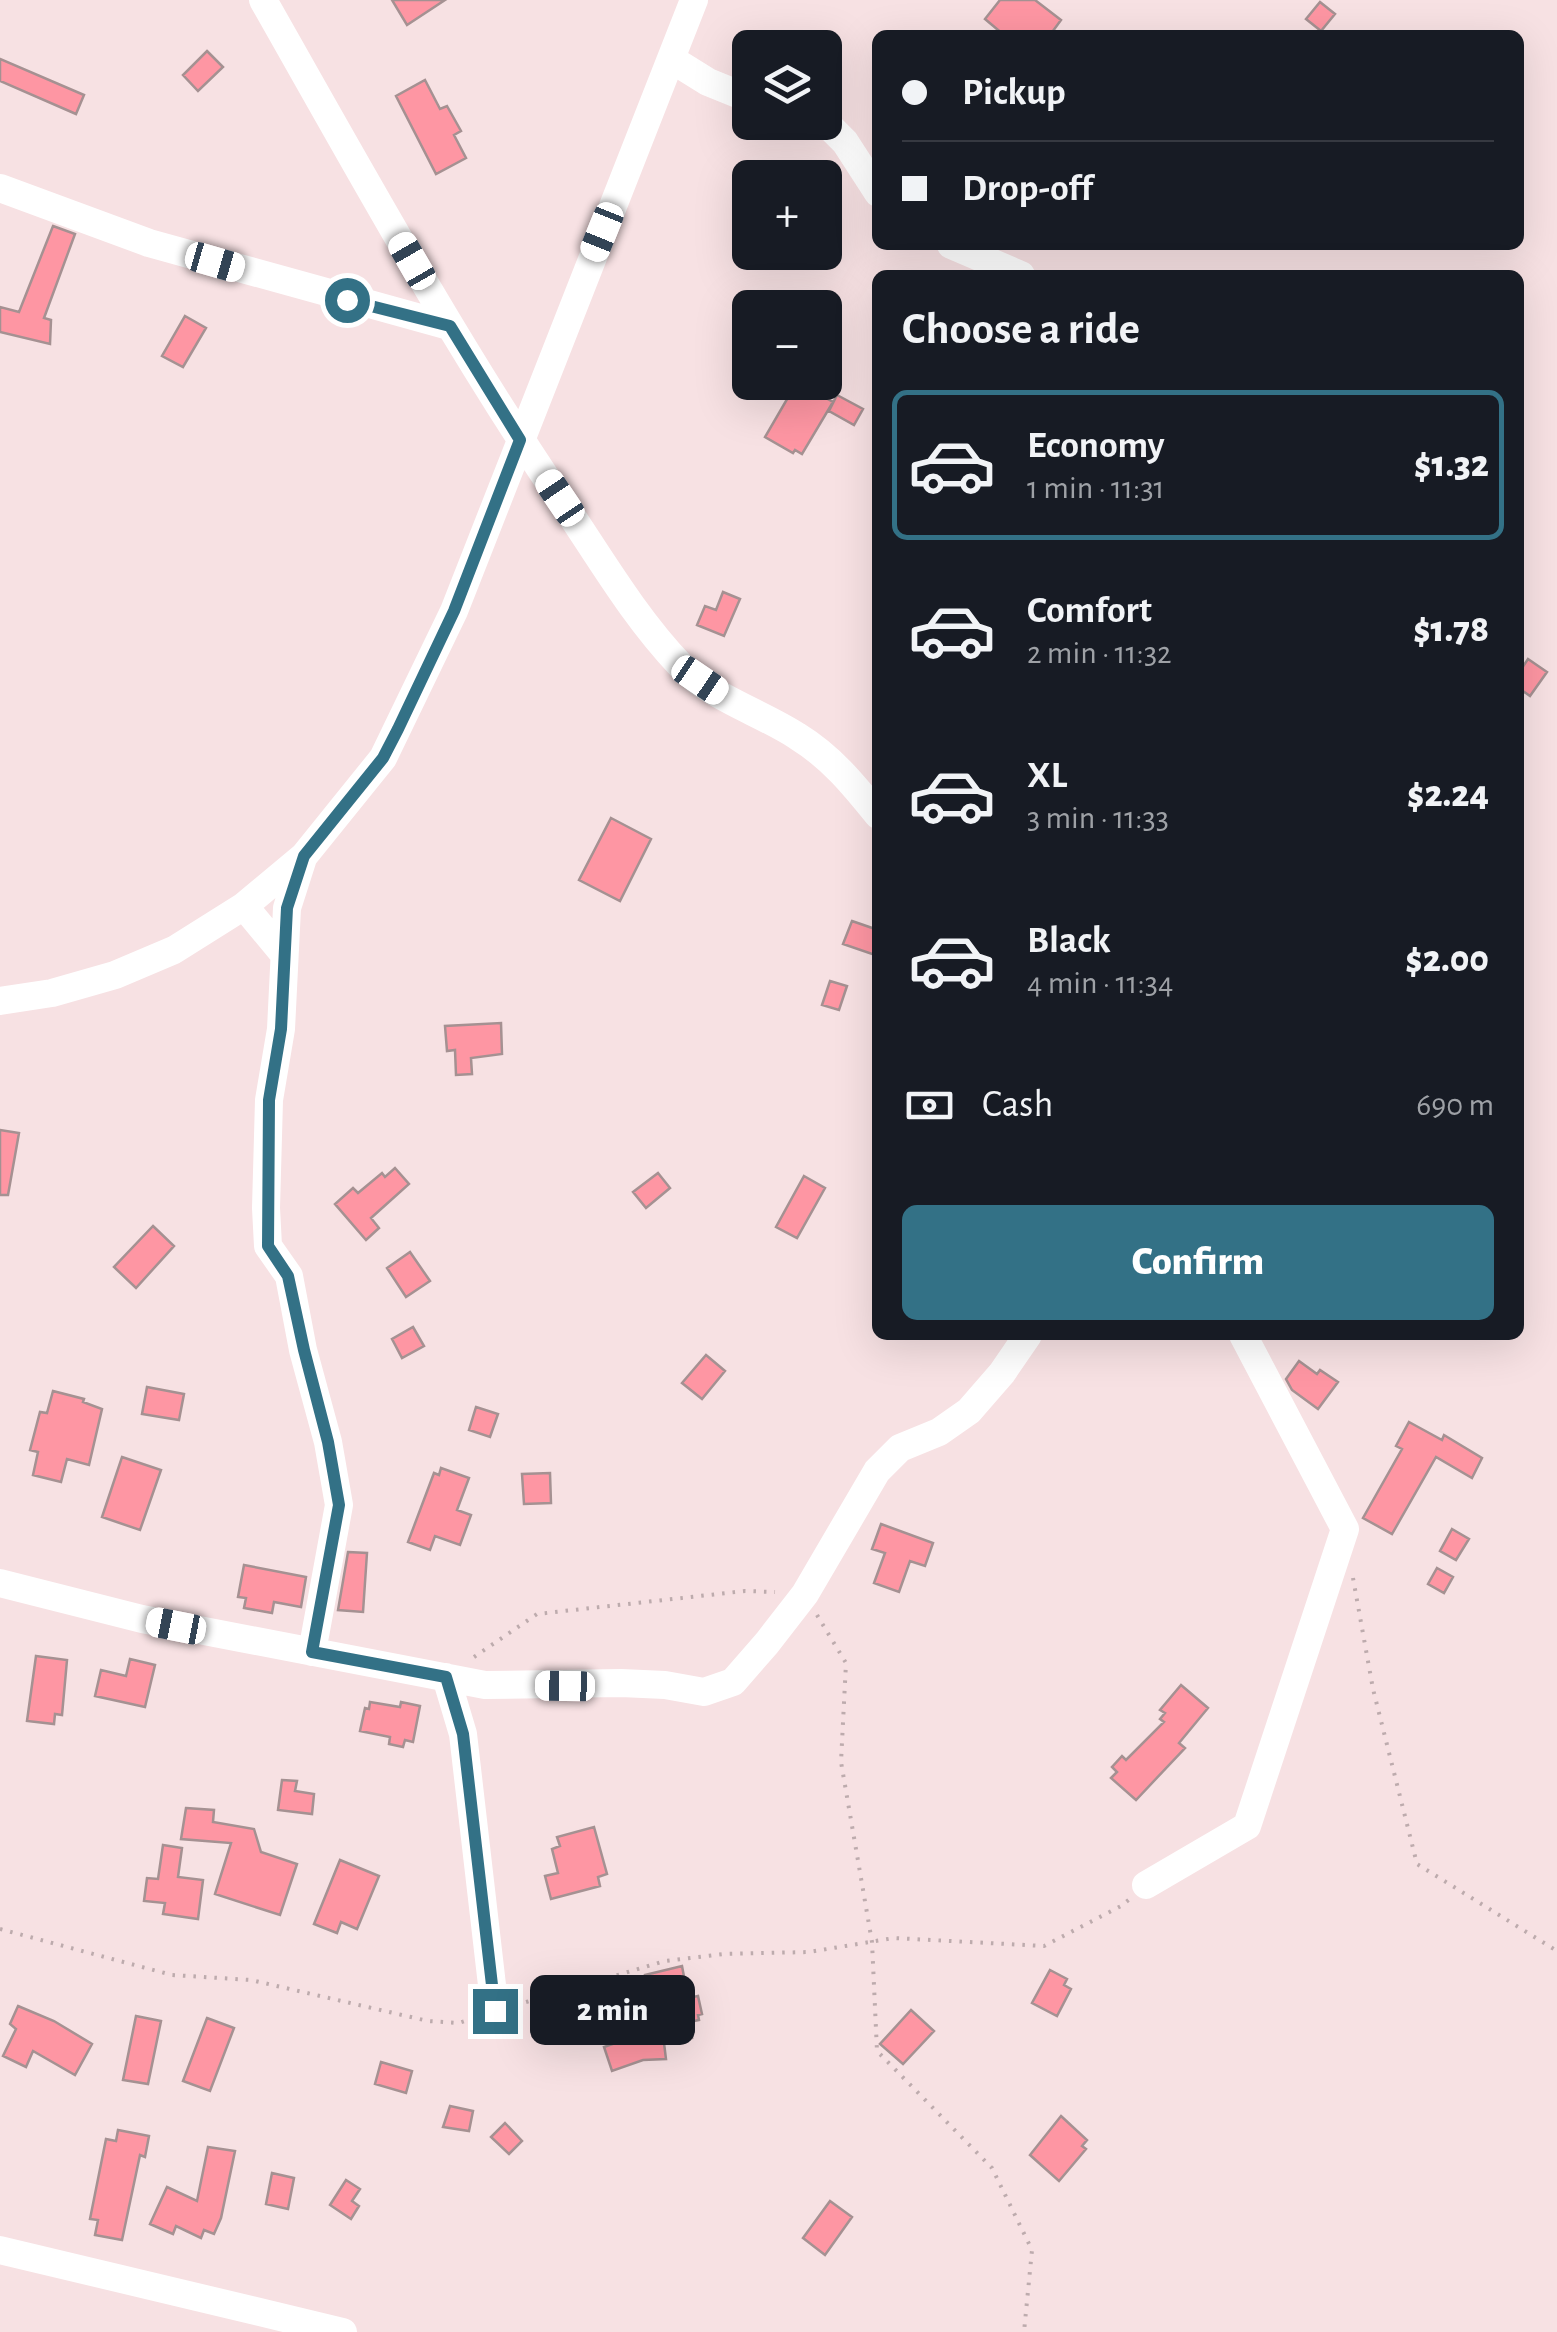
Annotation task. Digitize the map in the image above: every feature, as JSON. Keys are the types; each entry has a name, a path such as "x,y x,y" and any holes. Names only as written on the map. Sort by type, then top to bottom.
{"street":[{"path":"263,0 450,326 520,440 638,614 683,668 797,736 837,765 872,808"},
{"path":"0,1001 52,993 115,976 174,950 244,906 304,856 383,758 454,611 694,0"},
{"path":"671,59 732,92"},
{"path":"842,139 872,183"},
{"path":"0,188 149,243 450,326"},
{"path":"963,250 1009,270"},
{"path":"304,856 287,908 281,1029 269,1100 268,1246 288,1276 339,1505 312,1652"},
{"path":"244,906 283,953"},
{"path":"0,1583 142,1619 485,1685 621,1683 704,1692 733,1682 804,1594 877,1470 900,1448 939,1432 969,1411 1025,1340"},
{"path":"1146,1885 1247,1826 1345,1528 1246,1340"},
{"path":"446,1677 463,1734 495,2011"},
{"path":"0,2250 344,2332"}],"path":[{"path":"1351,1564 1373,1690 1417,1864 1557,1951"},
{"path":"446,1677 537,1614 744,1591 804,1594 846,1664 842,1762 872,1942 877,2051 992,2168 1032,2250 1024,2332"},
{"path":"0,1929 172,1974 250,1980 428,2021 459,2023 665,1961 723,1954 808,1952 872,1942 938,1938 1044,1946 1121,1906 1146,1885"}],"building":[{"path":"392,0 445,0 407,25"},
{"path":"1000,0 1035,0 1061,20 1054,30 998,30 985,19"},
{"path":"1320,2 1335,14 1322,30 1306,19"},
{"path":"207,51 223,67 198,91 183,75"},
{"path":"0,59 84,95 76,114 0,81"},
{"path":"425,80 440,109 447,106 461,131 454,135 466,158 436,174 396,96"},
{"path":"53,226 75,234 44,318 51,320 50,344 0,332 0,307 19,312"},
{"path":"185,316 206,328 183,367 162,356"},
{"path":"842,398 863,409 854,425 829,411 834,400"},
{"path":"787,400 833,402 802,454 765,437"},
{"path":"723,592 740,599 724,636 697,625 705,606 716,610"},
{"path":"1528,659 1547,672 1530,696 1524,692 1524,665"},
{"path":"611,818 651,839 620,901 579,880"},
{"path":"852,921 872,928 872,954 843,944"},
{"path":"830,981 847,986 839,1010 822,1005"},
{"path":"501,1023 502,1054 471,1058 472,1074 456,1075 455,1050 447,1051 445,1026"},
{"path":"0,1130 19,1133 8,1195 0,1195"},
{"path":"395,1168 409,1184 371,1218 379,1228 366,1240 335,1204 353,1188 358,1193 382,1173 385,1177"},
{"path":"658,1173 670,1188 646,1208 633,1192"},
{"path":"804,1176 825,1188 797,1238 776,1227"},
{"path":"153,1226 174,1246 136,1288 114,1267"},
{"path":"410,1252 430,1281 406,1297 387,1268"},
{"path":"413,1327 424,1346 402,1358 392,1339"},
{"path":"706,1355 725,1371 702,1399 682,1383"},
{"path":"1299,1361 1338,1382 1318,1409 1292,1390 1286,1379"},
{"path":"147,1387 184,1394 179,1420 142,1414"},
{"path":"53,1391 84,1399 83,1402 102,1409 89,1465 67,1459 61,1482 33,1475 38,1452 30,1450 40,1412 47,1413"},
{"path":"476,1407 498,1414 490,1437 469,1430"},
{"path":"1409,1422 1442,1440 1444,1435 1482,1458 1472,1478 1436,1457 1392,1534 1363,1518 1402,1449 1396,1446"},
{"path":"122,1457 161,1470 140,1530 102,1517"},
{"path":"441,1468 469,1478 457,1510 471,1515 460,1545 435,1536 430,1550 408,1542 434,1473 439,1475"},
{"path":"550,1473 551,1503 524,1504 522,1474"},
{"path":"881,1524 933,1543 925,1566 910,1561 899,1592 874,1583 885,1553 872,1549"},
{"path":"1452,1529 1469,1539 1456,1560 1440,1551"},
{"path":"348,1552 367,1553 363,1612 338,1610"},
{"path":"244,1565 306,1577 301,1607 274,1602 272,1613 244,1608 246,1598 238,1597"},
{"path":"1437,1568 1453,1577 1444,1593 1428,1584"},
{"path":"36,1656 67,1660 62,1715 55,1714 54,1724 27,1721"},
{"path":"130,1659 155,1665 145,1707 95,1696 101,1670 126,1676"},
{"path":"1181,1685 1208,1708 1179,1743 1185,1748 1136,1800 1111,1778 1117,1772 1112,1767 1122,1756 1126,1760 1164,1722 1160,1719 1165,1713 1160,1710"},
{"path":"370,1702 420,1706 413,1742 405,1740 403,1747 389,1744 390,1737 360,1731"},
{"path":"282,1780 297,1781 295,1791 314,1794 312,1814 278,1810"},
{"path":"186,1808 214,1810 213,1822 254,1829 261,1852 297,1864 280,1915 215,1894 231,1843 181,1839"},
{"path":"594,1827 607,1874 598,1877 600,1886 551,1899 545,1876 558,1873 552,1849 560,1846 557,1837"},
{"path":"163,1845 182,1848 178,1877 203,1880 198,1919 163,1914 165,1903 144,1901 147,1878 158,1879"},
{"path":"340,1860 379,1876 357,1929 341,1922 337,1933 314,1924"},
{"path":"682,1966 688,1998 698,1996 702,2014 698,2015 699,2020 689,2022 692,2038 664,2043 666,2059 643,2060 612,2071 604,2047 652,2030 645,1975"},
{"path":"1050,1970 1067,1979 1064,1985 1071,1989 1057,2016 1032,2003"},
{"path":"18,2006 54,2021 92,2044 75,2075 33,2051 26,2067 3,2056 16,2029 10,2024"},
{"path":"911,2010 934,2031 903,2064 880,2044"},
{"path":"136,2016 161,2021 148,2084 123,2080"},
{"path":"207,2018 234,2028 210,2091 183,2081"},
{"path":"381,2062 412,2071 406,2093 375,2084"},
{"path":"450,2106 473,2111 469,2131 443,2127"},
{"path":"1061,2116 1087,2140 1082,2146 1086,2149 1059,2181 1030,2155"},
{"path":"505,2123 522,2141 509,2154 491,2137"},
{"path":"118,2130 149,2136 145,2157 140,2155 122,2240 95,2235 98,2220 90,2219 106,2139 116,2141"},
{"path":"208,2147 235,2151 214,2234 204,2230 201,2238 176,2226 173,2234 150,2224 167,2187 197,2201"},
{"path":"272,2173 294,2178 288,2209 266,2204"},
{"path":"346,2180 360,2189 352,2201 359,2206 351,2219 330,2205"},
{"path":"830,2201 852,2217 825,2255 803,2238"}],"route":[{"path":"347,300 450,326 520,440 454,611 383,758 304,856 287,908 281,1029 269,1100 266,1208 268,1246 288,1276 339,1505 312,1652 446,1677 463,1734 495,2011"}]}
